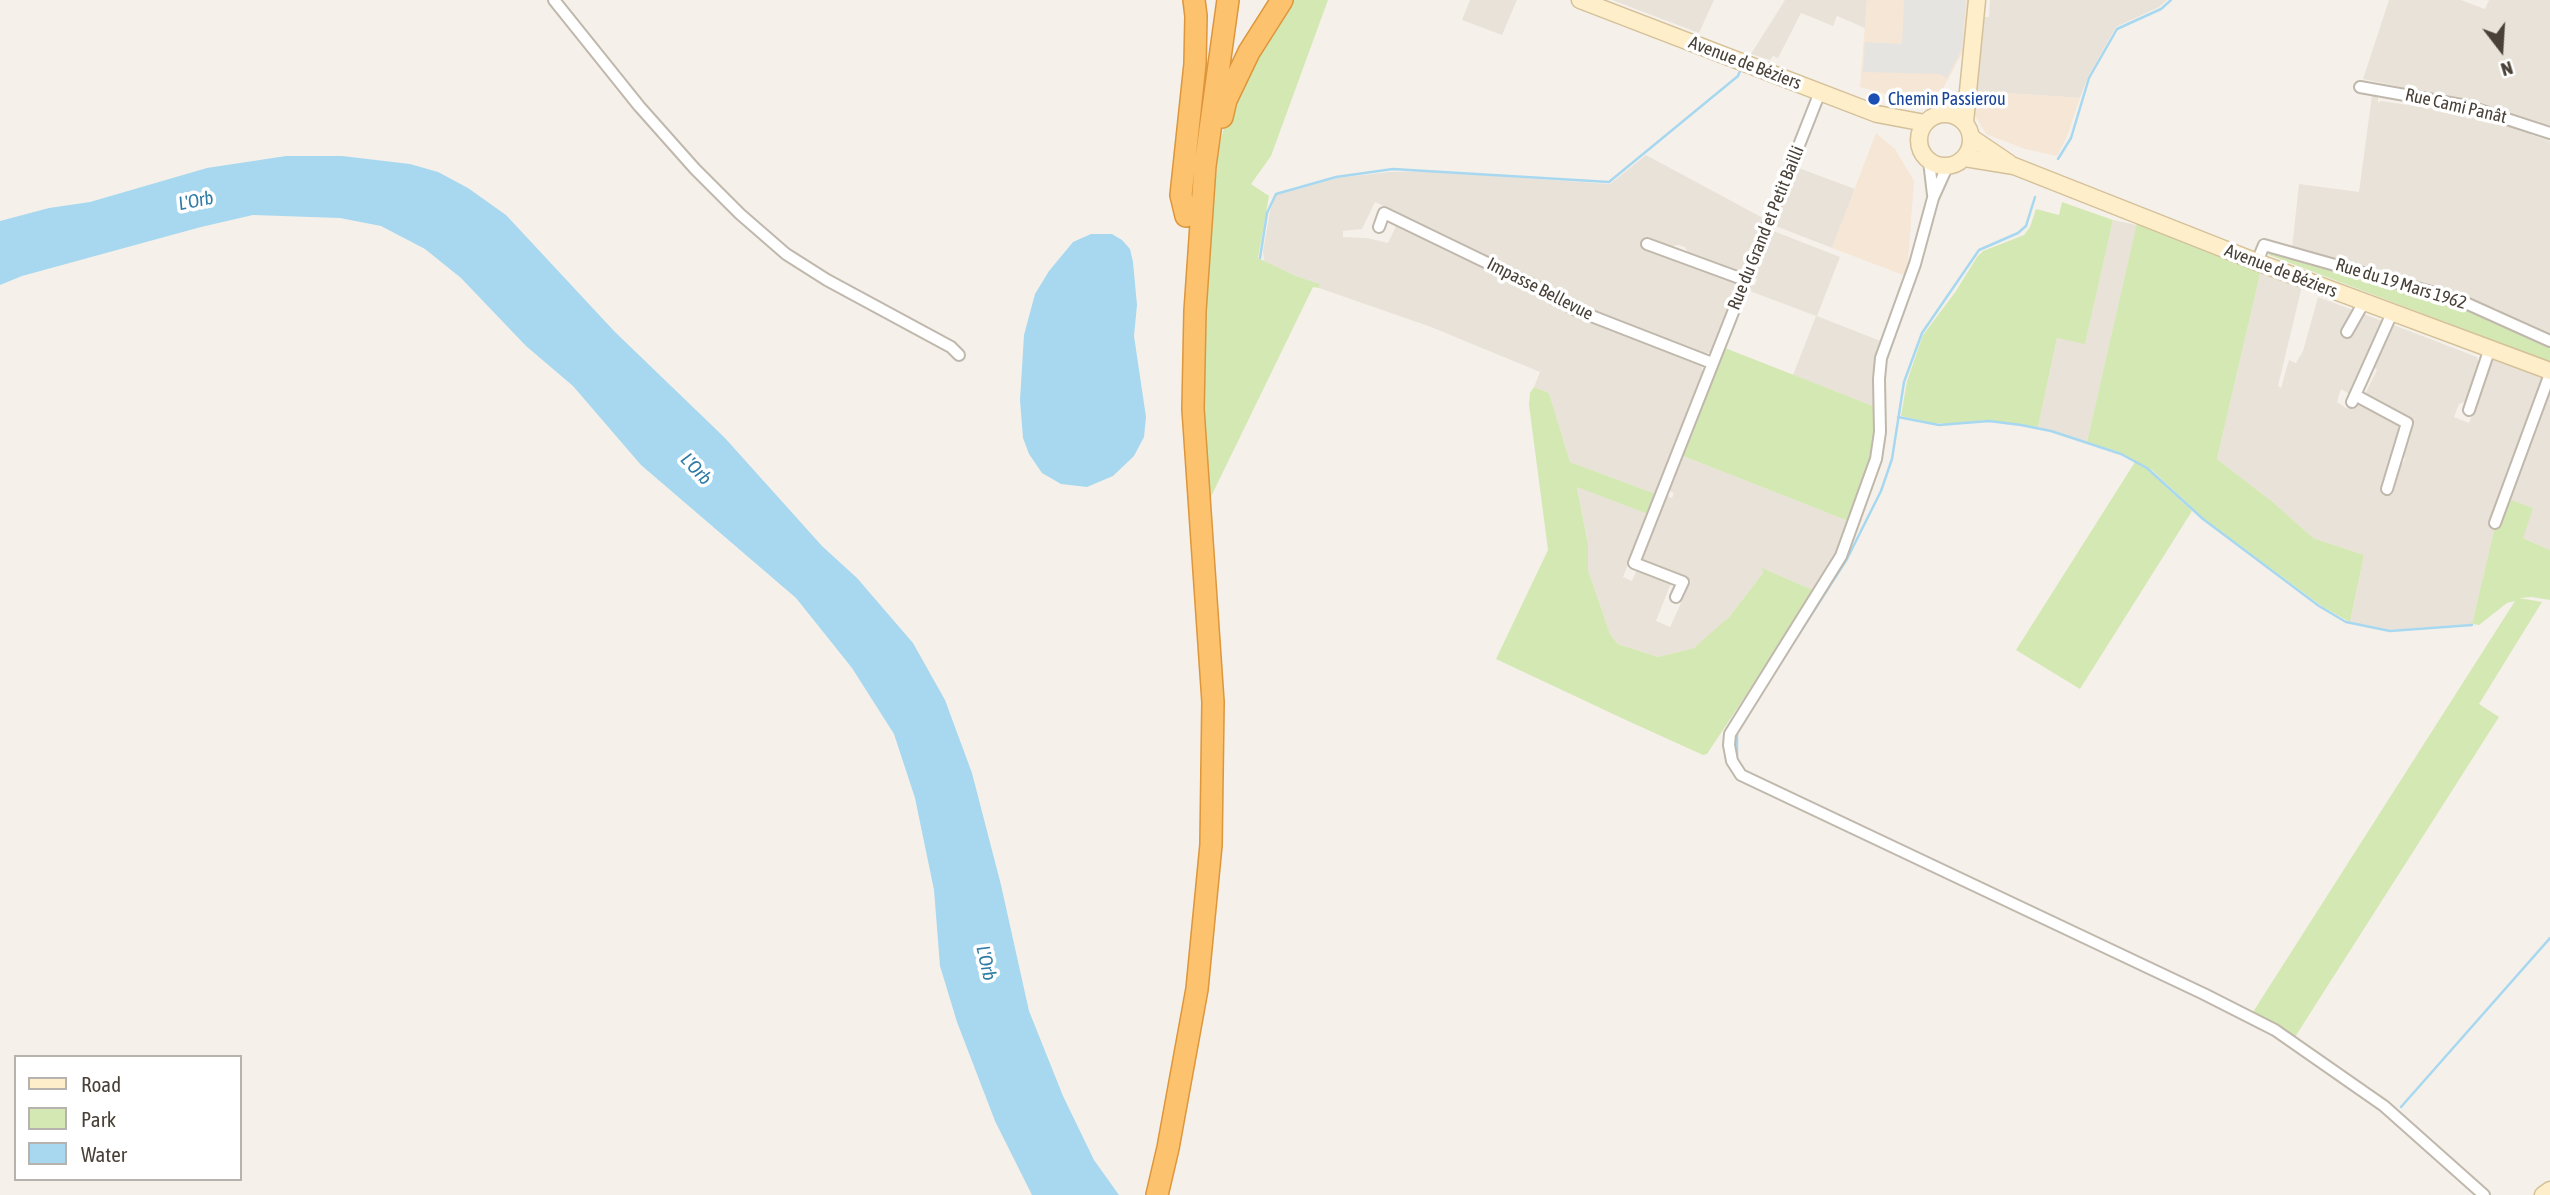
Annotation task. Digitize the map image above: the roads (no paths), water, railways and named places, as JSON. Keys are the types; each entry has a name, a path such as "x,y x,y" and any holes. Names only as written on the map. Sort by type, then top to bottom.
{"highway":[{"path":"1193,220 1181,195 1195,64 1194,0"},
{"path":"1152,1186 1197,989 1207,900 1212,815 1213,720 1210,645 1194,409 1193,220 1214,0"},
{"path":"1193,220 1207,154 1228,0"},
{"path":"1193,220 1209,205 1226,100 1249,52 1282,0"}],"main road":[{"name":"Avenue de Béziers","path":"1583,0 1877,114 1919,141"},
{"path":"1965,122 1953,114 1931,117 1925,122 1919,141 1924,156 1929,161 1947,167 1965,158 1971,146 1972,138 1965,122 1977,0"},
{"path":"1946,113 1968,75"},
{"name":"Avenue de Béziers","path":"1877,114 1925,122"},
{"name":"Avenue de Béziers","path":"1972,138 2014,166 2550,373"},
{"name":"Avenue de Béziers","path":"1965,158 2014,166"},
{"path":"2543,1195 2550,1190"}],"street":[{"path":"554,0 639,106 695,169 749,222 786,254 827,280 939,341 959,355"},
{"name":"Rue Cami Panât","path":"2360,87 2468,106 2550,133"},
{"name":"Rue du Grand et Petit Bailli","path":"1676,597 1683,582 1633,563 1820,92"},
{"path":"1929,161 1933,198"},
{"path":"1947,167 1933,198 1915,264 1881,358 1877,459 1841,556 1730,734 1732,761 1741,775 2275,1030 2384,1106 2484,1195"},
{"name":"Impasse Bellevue","path":"1378,228 1384,213 1541,289 1576,310 1712,363"},
{"path":"1647,244 1745,281"},
{"name":"Rue du 19 Mars 1962","path":"2257,262 2264,245 2277,248 2459,300 2550,341"},
{"path":"2347,332 2364,302"},
{"path":"2387,489 2407,423 2353,398 2392,313"},
{"path":"2469,410 2490,348"},
{"path":"2496,523 2550,373"}],"water":[{"name":"L'Orb","path":"286,156 342,156 410,164 438,172 468,188 506,215 615,332 725,438 822,546 857,578 913,643 945,700 972,773 1001,885 1029,1011 1063,1096 1094,1160 1119,1195 1032,1195 995,1121 957,1022 940,966 934,890 915,798 894,734 852,668 796,598 641,465 573,386 526,346 461,278 425,249 381,226 340,218 253,215 22,276 0,285 0,221 49,208 90,202 207,168"},
{"path":"1091,234 1112,234 1130,249 1137,305 1134,336 1146,417 1144,437 1134,456 1113,476 1087,487 1061,484 1042,473 1029,454 1023,438 1020,400 1024,335 1035,294 1049,271 1073,242"}],"waterway":[{"path":"2058,159 2071,138 2089,78 2117,29 2161,9 2171,0"},
{"path":"1260,258 1267,213 1276,194 1336,177 1393,169 1609,182 1738,76 1740,71"},
{"path":"1774,673 1847,559 1881,491 1892,459 1904,382 1922,333 1979,250 2018,233 2026,226 2035,197"},
{"path":"1898,417 1939,425 1989,421 2021,425 2051,431 2121,454 2147,468 2203,519 2319,606 2346,622 2390,631 2472,625"},
{"path":"1737,732 1737,758"},
{"path":"2401,1107 2550,938"}],"place":[{"name":"Chemin Passierou","path":"1874,99"}]}
